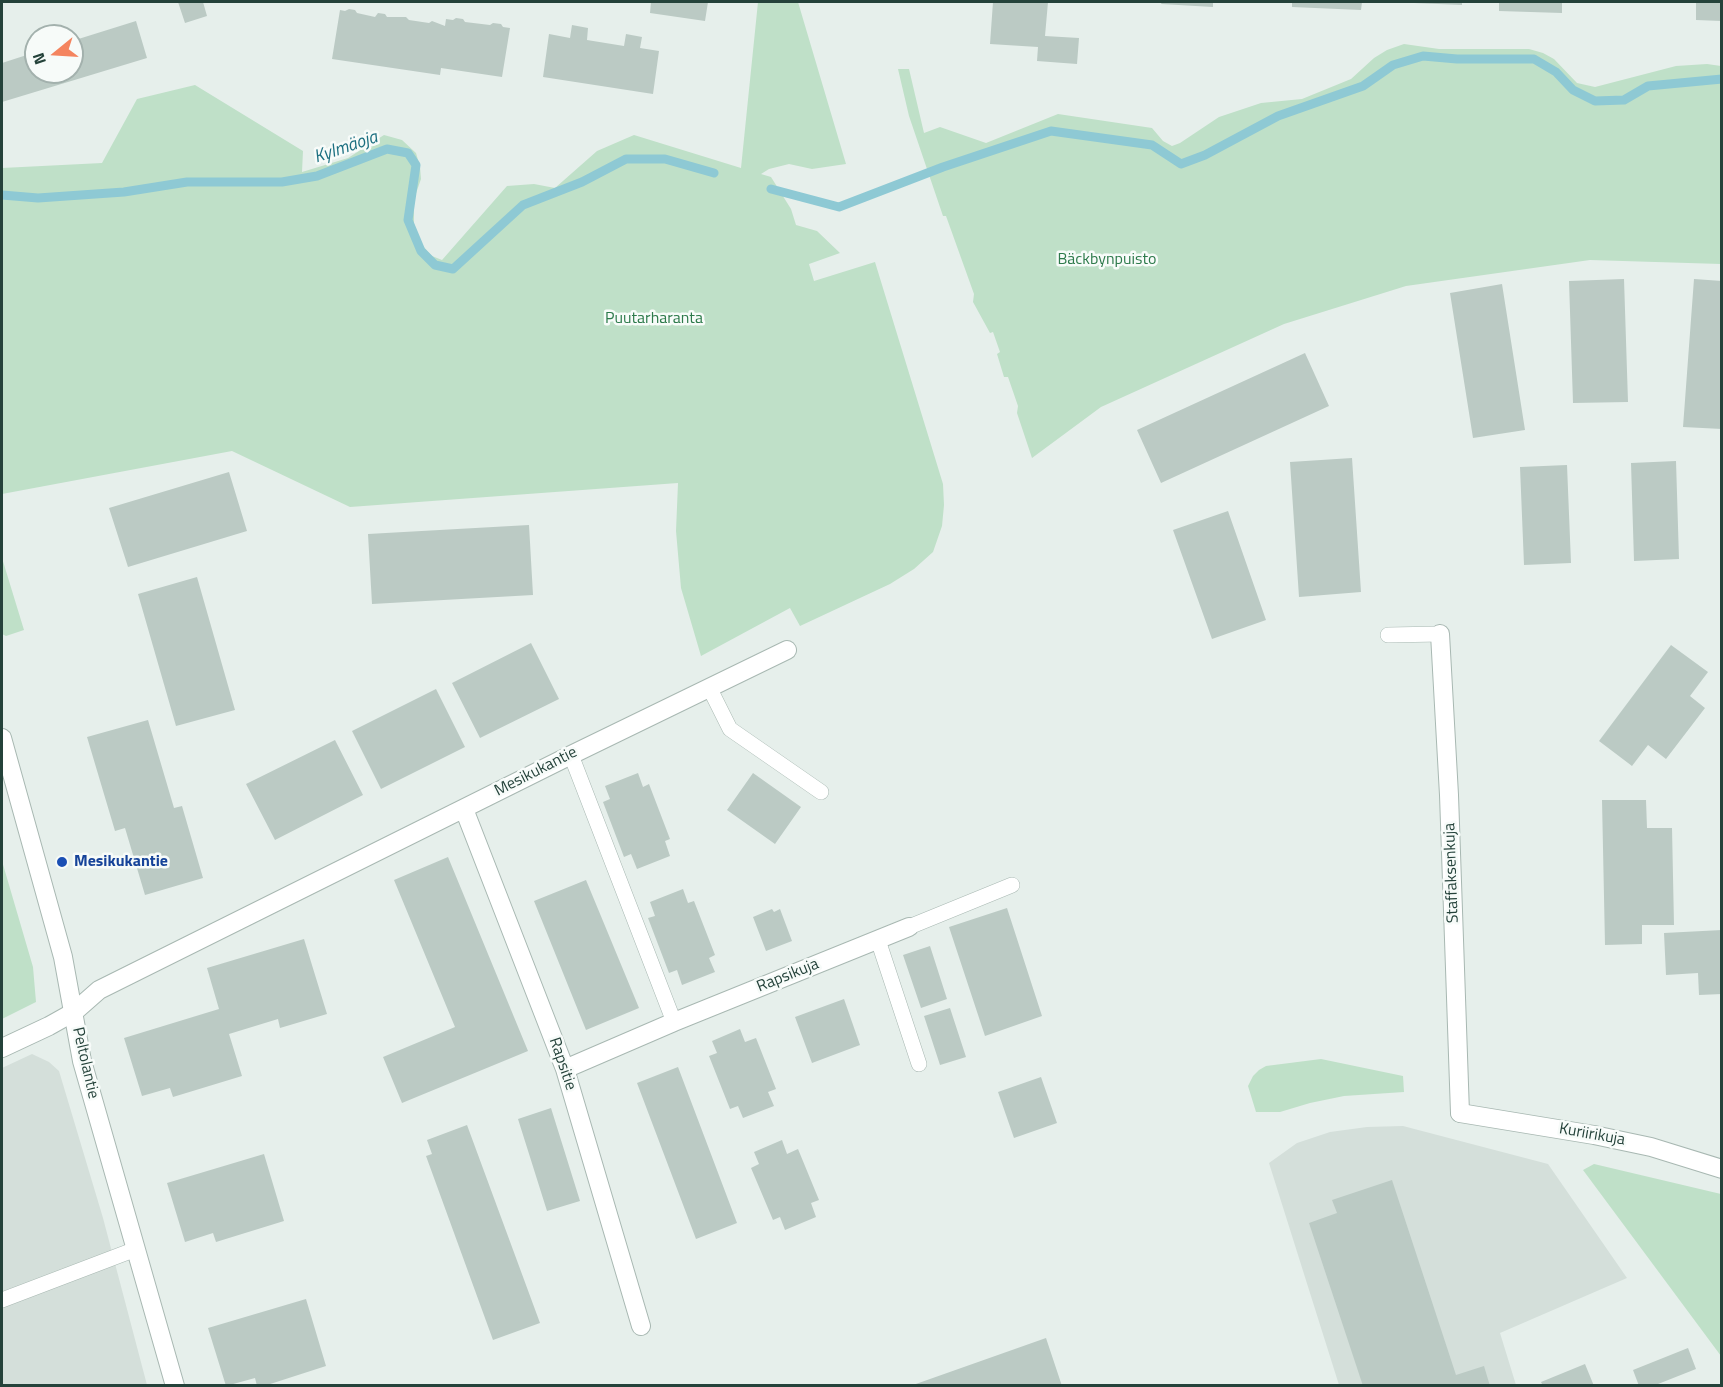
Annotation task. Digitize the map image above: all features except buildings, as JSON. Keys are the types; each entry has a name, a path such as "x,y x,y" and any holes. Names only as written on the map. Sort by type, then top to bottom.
{"street":[{"name":"Staffaksenkuja","path":"1440,634 1449,795 1460,1113"},
{"name":"Mesikukantie","path":"2,1048 74,1012 99,990 787,650"},
{"name":"Peltolantie","path":"2,738 63,957 82,1061 175,1386"},
{"name":"Rapsitie","path":"464,809 565,1069 641,1326"},
{"name":"Rapsikuja","path":"565,1069 674,1022 909,927"},
{"name":"Kuriirikuja","path":"1460,1113 1594,1135 1651,1147 1722,1169"}],"lane":[{"path":"1388,635 1440,634"},
{"path":"709,687 730,729 821,792"},
{"path":"571,755 674,1022"},
{"name":"Rapsikuja","path":"909,927 1012,885"},
{"path":"878,940 919,1064"},
{"path":"2,1300 136,1249"}],"shaded area":[{"path":"32,1054 49,1062 59,1071 103,1218 147,1385 2,1386 2,1068"},
{"path":"1403,1126 1548,1164 1627,1278 1500,1333 1516,1385 1339,1385 1269,1163 1297,1143 1330,1132 1367,1127"}],"green space":[{"name":"Puutarharanta","path":"758,2 798,2 846,164 812,169 789,164 769,169 761,174 771,177 791,209 796,225 817,231 840,253 809,264 814,281 875,262 943,484 942,526 933,552 914,569 890,584 800,626 790,608 701,656 681,588 676,531 678,483 350,507 232,451 2,494 2,168 102,163 137,99 195,85 303,151 302,172 348,158 384,135 402,140 416,153 420,167 421,179 414,199 414,224 422,245 432,256 442,260 507,186 534,184 555,188 597,151 634,135 741,168"},
{"name":"Bäckbynpuisto","path":"1404,44 1439,49 1529,49 1554,59 1577,83 1595,87 1676,66 1707,64 1721,66 1721,264 1590,260 1406,286 1284,324 1101,407 1032,458 1008,377 1004,377 997,354 1000,352 993,332 990,333 973,302 974,294 946,216 943,216 909,116 898,69 909,69 924,133 940,127 986,143 1058,114 1152,128 1163,141 1172,146 1219,117 1261,103 1302,99 1351,79 1374,58"},
{"path":"2,558 24,630 6,636 2,634"},
{"path":"2,861 33,967 36,1002 2,1019"},
{"path":"1321,1059 1403,1076 1404,1092 1344,1096 1280,1112 1256,1112 1248,1086 1259,1070 1266,1066"},
{"path":"1594,1164 1721,1194 1721,1356 1583,1170"}],"waterway":[{"path":"771,189 839,207 943,167 1051,131 1152,145 1181,164 1205,155 1278,116 1363,86 1393,65 1423,56 1457,59 1534,59 1556,72 1573,90 1595,101 1624,100 1648,86 1722,79"},
{"name":"Kylmäoja","path":"2,195 38,198 124,192 187,182 282,182 317,176 387,149 408,153 416,165 408,220 421,251 435,265 453,269 523,205 582,182 626,159 665,159 714,173"}],"place":[{"name":"Mesikukantie","path":"62,862"}]}
